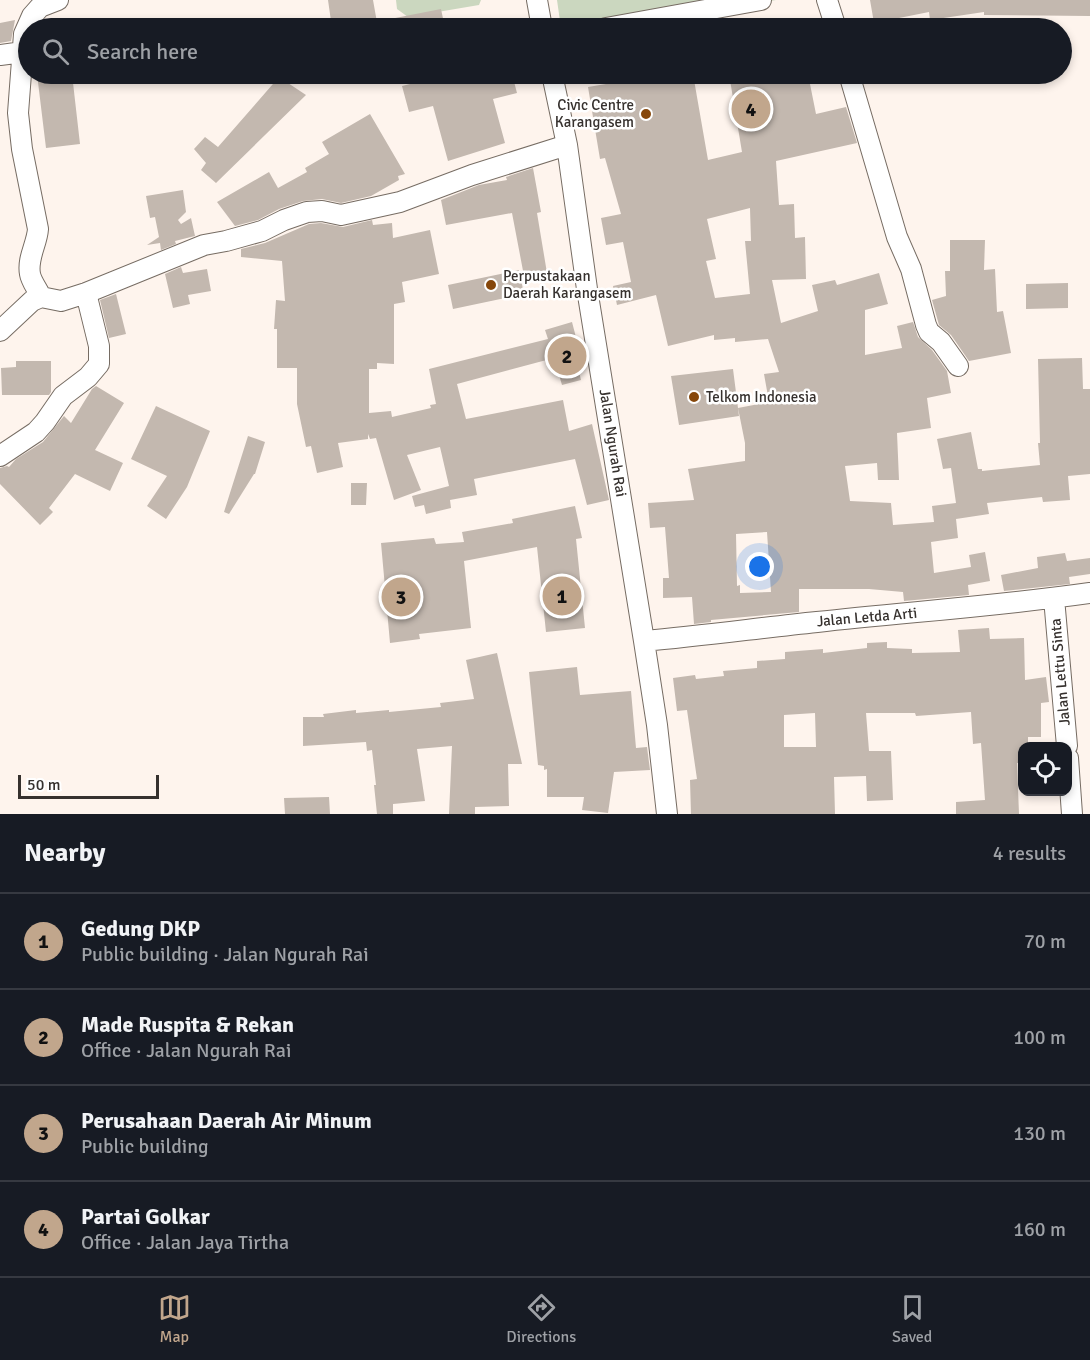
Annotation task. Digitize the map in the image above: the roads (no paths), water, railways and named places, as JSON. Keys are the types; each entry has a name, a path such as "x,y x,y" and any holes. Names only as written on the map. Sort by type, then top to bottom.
{"street":[{"path":"537,0 540,18"},
{"path":"661,18 761,0"},
{"path":"827,0 833,18"},
{"path":"31,18 45,2"},
{"path":"0,55 18,53"},
{"path":"20,84 18,113 22,149 38,229 38,240 31,255 30,274 41,297"},
{"name":"Jalan Ngurah Rai","path":"554,84 567,145 587,289 657,725 667,814"},
{"path":"852,84 897,237 911,269 926,325 929,332 941,342 958,366"},
{"path":"0,331 32,302 41,297 61,301 204,245 262,231 307,212 322,211 341,215 400,202 472,175 567,145"},
{"path":"0,456 36,432 63,396 88,377 99,364 99,346 86,293"},
{"name":"Jalan Letda Arti","path":"644,641 1090,593"},
{"name":"Jalan Lettu Sinta","path":"1054,598 1066,742"},
{"path":"1071,796 1072,814"}],"place":[{"name":"Partai Golkar","path":"751,109"},
{"name":"Civic Centre Karangasem","path":"646,114"},
{"name":"Perpustakaan Daerah Karangasem","path":"491,285"},
{"name":"Made Ruspita & Rekan","path":"567,356"},
{"name":"Telkom Indonesia","path":"694,397"},
{"name":"Gedung DKP","path":"562,596"},
{"name":"Perusahaan Daerah Air Minum","path":"401,597"}]}
